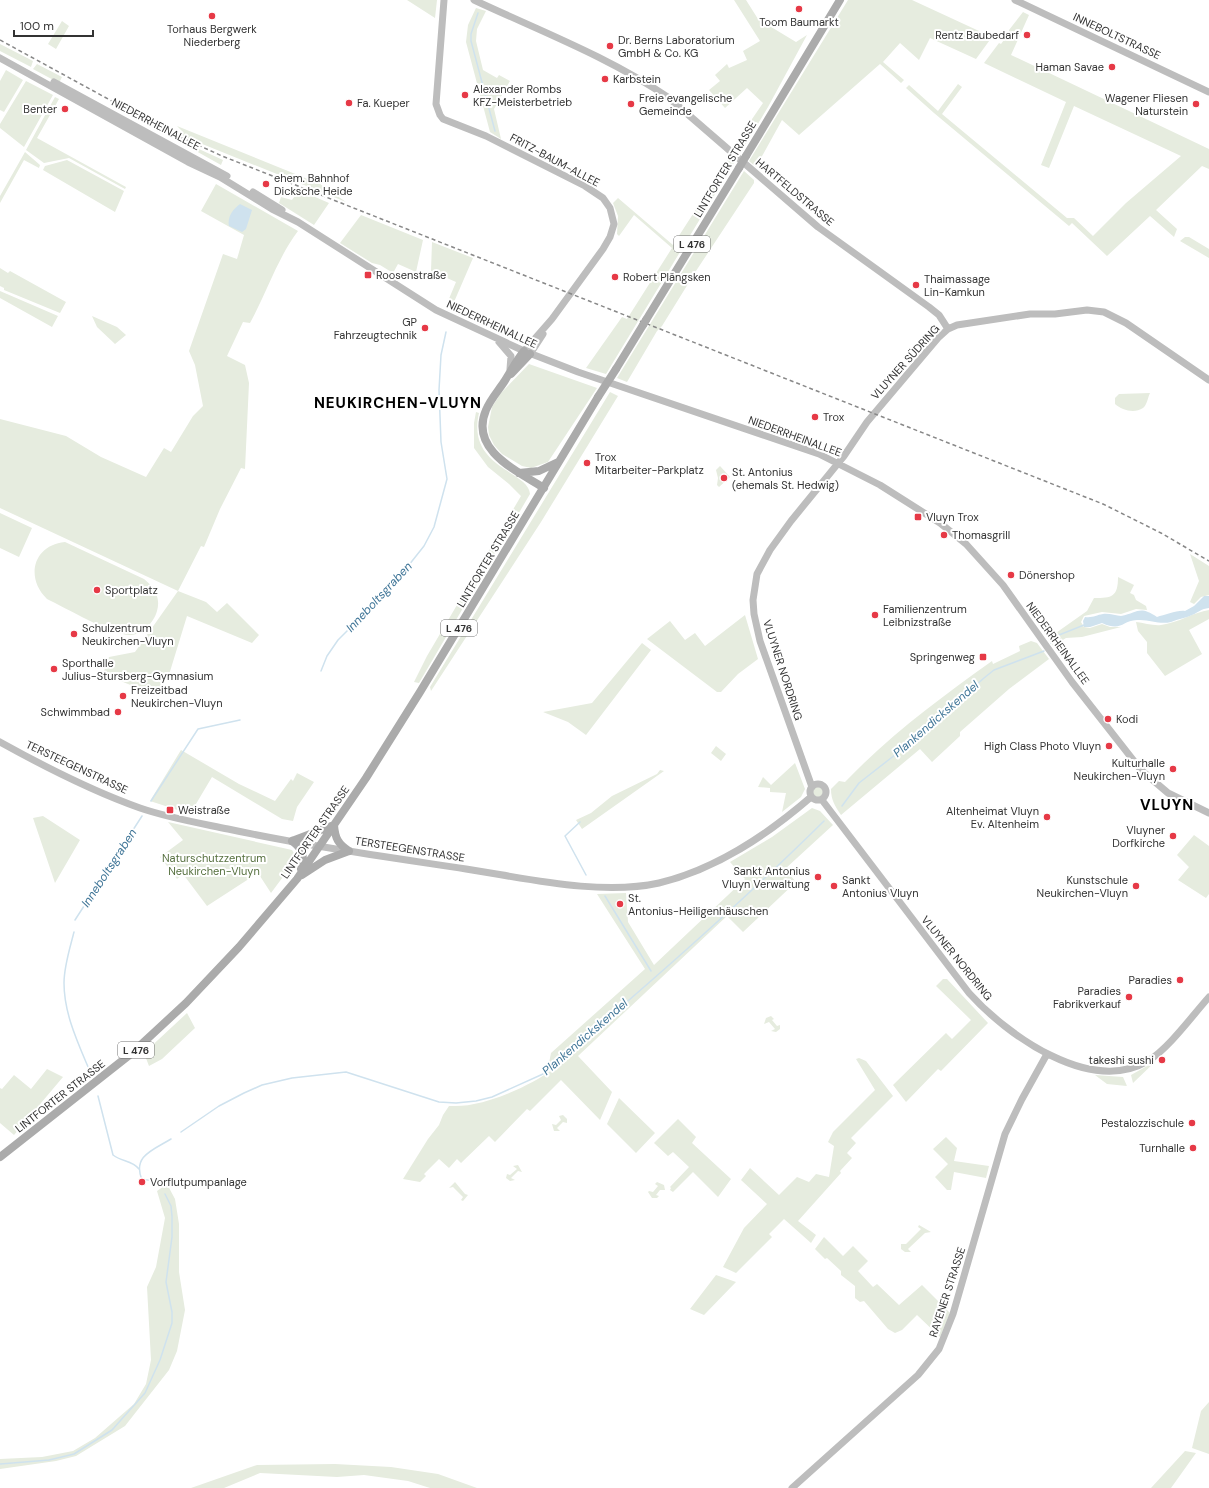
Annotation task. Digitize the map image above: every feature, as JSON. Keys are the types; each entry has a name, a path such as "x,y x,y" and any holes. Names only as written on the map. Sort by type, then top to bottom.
{"main road":[{"name":"LINTFORTER STRASSE","path":"0,1157 126,1058 186,1003 239,947 297,879 334,826 419,693 840,0"},
{"path":"505,380 510,370 527,352"},
{"path":"527,352 505,380 485,411 482,426 484,438 490,450 500,460 544,488"},
{"path":"519,473 539,471 559,462"},
{"path":"292,842 334,826 336,839 349,851"},
{"path":"292,842 300,848 304,856 297,879"},
{"path":"297,879 325,860 349,851"}],"street":[{"name":"FRITZ-BAUM-ALLEE","path":"444,0 437,109 443,119 486,136 584,186 603,198 610,208 614,224 610,237 527,352"},
{"name":"HARTFELDSTRASSE","path":"474,0 614,65 647,83 669,98 818,227 939,315 948,329"},
{"name":"INNEBOLTSTRASSE","path":"1015,0 1209,92"},
{"name":"NIEDERRHEINALLEE","path":"0,53 216,169 270,202 298,222 436,310 527,352 606,383 791,444 838,462 880,485 921,511 966,544 1003,585 1072,682 1141,770 1168,793 1209,813"},
{"name":"NIEDERRHEINALLEE","path":"0,58 298,222"},
{"name":"VLUYNER SÜDRING","path":"838,462 867,422 904,376 938,338 948,329 957,325 1030,314 1055,314 1094,310 1116,317 1126,323 1209,380"},
{"path":"496,338 511,356 510,370"},
{"name":"VLUYNER NORDRING","path":"812,787 760,641 754,614 753,600 757,574 770,550 838,462"},
{"name":"TERSTEEGENSTRASSE","path":"0,742 80,783 141,808 192,821 320,847 566,884 630,887 657,883 707,868 737,851 770,829 811,797"},
{"path":"819,784 825,788 826,795 822,800 817,800 811,797 810,792 812,787 819,784"},
{"name":"VLUYNER NORDRING","path":"822,800 968,993 991,1016 1047,1054 1077,1066 1099,1070 1125,1070 1139,1066 1161,1050 1209,997"},
{"name":"RAYENER STRASSE","path":"792,1488 918,1375 939,1349 953,1314 1006,1134 1022,1099 1047,1054"}],"green space":[{"path":"407,0 437,0 435,18"},
{"path":"734,0 746,0 758,19 796,42 807,35 768,107 741,152 734,148 737,141 763,103 747,88 725,108 709,90 720,81 715,75 727,64 729,68 747,60 743,51 760,41"},
{"path":"848,0 912,0 992,37 976,59 930,38 919,60 900,43 883,62 904,80 901,83 880,64 799,135 782,120 756,167 749,161"},
{"path":"476,8 486,11 477,29 476,41 483,70 497,78 499,75 510,81 494,109 501,139 490,132 466,42 468,25"},
{"path":"1023,12 1029,15 1011,55 1209,149 1209,169 1202,166 1156,210 1177,229 1174,237 1150,216 1107,256 1072,223 1069,226 906,88 909,85 938,111 958,84 962,87 942,114 1067,218 1074,218 1093,236 1126,203 1181,156 1074,106 1049,168 1041,165 1066,102 984,63 999,43 1001,44 1009,33 1009,30"},
{"path":"62,21 69,26 56,49 48,44"},
{"path":"0,44 33,61 31,67 0,51"},
{"path":"37,64 62,77 59,83 33,69"},
{"path":"6,70 23,80 4,112 0,110 0,81"},
{"path":"26,81 53,95 24,147 0,128 0,124"},
{"path":"55,97 59,99 37,138 126,187 125,189 69,158 44,163 26,150"},
{"path":"177,126 320,184 346,202 180,135 182,131"},
{"path":"177,139 223,160 221,165 178,141"},
{"path":"25,152 40,165 39,168 24,160 0,203 0,196"},
{"path":"729,158 734,163 606,374 586,368 622,317 627,319 672,248 634,215 619,236 617,234 618,216 613,203 618,198 673,245"},
{"path":"67,160 124,191 115,212 43,170 45,166"},
{"path":"744,171 754,180 754,183 662,326 657,331 627,382 617,378"},
{"path":"216,184 298,231 278,264 250,323 243,322 227,356 245,365 249,383 245,469 241,468 220,509 204,547 201,546 178,591 0,508 0,419 66,436 101,457 146,477 164,448 171,452 193,416 203,406 195,365 189,351 223,254 237,259 244,235 201,211"},
{"path":"299,190 329,203 314,225 279,203 281,197 292,200"},
{"path":"361,215 423,240 416,272 398,264 393,273 380,265 372,263 340,243"},
{"path":"1185,237 1189,237 1209,249 1209,258 1180,241"},
{"path":"432,242 473,258 451,309 446,306 456,282 431,271"},
{"path":"0,268 8,273 10,271 66,302 60,313 4,290 4,288 0,286"},
{"path":"0,291 58,316 52,327 0,298"},
{"path":"92,316 117,327 126,335 115,344 97,327"},
{"path":"529,364 597,388 548,462 531,468 522,466 502,454 494,445 489,435 488,427 492,407 501,393"},
{"path":"610,392 618,396 541,522 431,691 430,687"},
{"path":"1150,393 1146,405 1140,410 1132,411 1121,408 1115,404 1115,398 1119,394"},
{"path":"476,412 479,413 477,431 481,446 489,457 499,466 520,479 527,486 530,494 419,683 414,682 427,656 521,496 488,467 474,448 474,423"},
{"path":"720,466 730,477 719,487 717,485 718,478 716,470"},
{"path":"0,513 32,528 19,557 0,548"},
{"name":"Sportplatz","path":"65,542 144,579 151,585 156,593 158,606 156,615 144,630 131,635 114,631 102,627 47,599 40,591 36,582 36,564 39,556 46,549 54,544"},
{"path":"1190,554 1209,566 1209,595 1201,597 1194,604 1190,602 1199,581"},
{"path":"1118,577 1134,585 1130,593 1134,595 1136,600 1146,606 1147,610 1136,609 1121,614 1102,612 1084,616 1081,622 1084,627 1090,628 1102,624 1110,627 1121,627 1082,637 1066,638 1053,646 1050,641 1053,635 1087,611 1094,598 1105,598 1113,595 1117,589"},
{"path":"178,591 206,602 217,612 227,603 259,635 252,643 187,616 168,678 153,694 103,674 109,657 135,652"},
{"path":"1209,610 1209,619 1189,630 1202,654 1165,676 1147,653 1147,642 1138,631 1136,622 1161,625"},
{"path":"745,615 758,659 738,674 721,692 717,692 647,639 670,621 685,640 695,633 705,646"},
{"path":"1031,641 1037,643 1049,659 1009,689 960,732 960,736 932,762 920,749 841,815 834,803 831,793 831,789 839,781 845,782 897,733 934,703 992,661 993,664 1020,651 1019,646"},
{"path":"642,643 651,650 586,735 568,722 543,712 592,703"},
{"path":"716,746 726,754 721,761 711,753"},
{"path":"181,750 239,784 275,801 291,779 293,781 297,773 314,782 297,807 293,821 282,819 212,777 190,814 150,801"},
{"path":"795,763 805,789 801,797 782,812 786,793 770,792 770,788 758,787 763,777 771,785"},
{"path":"660,770 664,771 582,829 576,820 591,813 612,796 657,774"},
{"path":"816,787 820,787 823,792 820,797 816,797 813,794 813,790"},
{"path":"812,808 820,811 833,825 785,869 796,882 743,932 727,916 578,1056 612,1092 600,1120 561,1080 530,1111 527,1109 495,1142 489,1136 461,1163 457,1159 449,1168 439,1159 424,1174 426,1176 420,1182 403,1179 428,1139 439,1125 449,1106 471,1105 494,1099 537,1080 546,1074 554,1068 549,1063 551,1053 645,969 597,894 626,893 628,922 654,965 745,879 730,862 772,837"},
{"path":"43,816 80,840 55,883 33,818"},
{"name":"Naturschutzzentrum Neukirchen-Vluyn","path":"168,822 292,850 297,858 271,893 258,873 207,906 183,874 177,879 160,857 183,840"},
{"path":"1194,835 1209,846 1209,894 1206,898 1178,880 1189,867 1177,855"},
{"path":"943,979 947,979 988,1023 941,1071 938,1069 906,1102 893,1085 946,1033 952,1039 971,1020 936,986"},
{"path":"187,1013 195,1028 162,1059 149,1066 144,1053"},
{"path":"771,1016 774,1019 772,1020 777,1026 780,1025 780,1029 776,1032 771,1031 775,1029 769,1022 764,1024 766,1018"},
{"path":"859,1058 866,1061 893,1096 851,1138 856,1143 847,1153 852,1158 840,1171 841,1173 798,1221 816,1235 811,1243 784,1219 769,1234 772,1237 736,1273 723,1267 744,1228 767,1204 741,1180 750,1168 779,1195 797,1177 809,1182 816,1174 829,1177 834,1146 828,1142 833,1132 875,1090 856,1059"},
{"path":"1156,1061 1133,1083 1131,1075"},
{"path":"47,1069 63,1077 14,1135 0,1123 0,1088 2,1089 14,1075 31,1089"},
{"path":"1095,1075 1123,1077 1127,1086 1107,1084"},
{"path":"619,1098 655,1133 636,1153 607,1124"},
{"path":"563,1115 567,1119 567,1123 563,1122 557,1128 560,1131 554,1131 552,1124 556,1125 561,1120 559,1116"},
{"path":"678,1119 696,1137 692,1143 731,1179 718,1197 693,1172 673,1192 670,1190 670,1187 689,1167 673,1152 668,1156 654,1143"},
{"path":"946,1137 957,1148 954,1161 989,1166 986,1178 954,1172 951,1190 947,1190 935,1177 948,1164 933,1149"},
{"path":"518,1165 522,1172 518,1171 511,1178 515,1180 510,1181 506,1178 507,1174 510,1175 517,1169 513,1166"},
{"path":"455,1182 465,1194 468,1195 463,1201 461,1200 463,1197 453,1187 449,1188"},
{"path":"657,1182 664,1185 665,1190 660,1190 656,1195 659,1196 657,1198 652,1198 648,1192 653,1192 658,1186 655,1184"},
{"path":"167,1184 175,1199 179,1224 179,1272 185,1310 177,1351 169,1370 125,1426 76,1456 56,1461 0,1469 0,1459 42,1457 73,1451 95,1438 134,1404 146,1384 151,1360 147,1287 156,1267 165,1218 157,1191"},
{"path":"919,1225 931,1232 925,1233 908,1249 911,1252 905,1252 901,1249 901,1244 906,1244 921,1229 918,1227"},
{"path":"824,1237 843,1256 853,1246 868,1261 858,1271 873,1287 877,1284 899,1305 922,1285 950,1313 940,1337 917,1315 902,1330 895,1333 888,1329 864,1301 860,1302 855,1298 855,1286 841,1275 841,1271 827,1258 825,1259 815,1249"},
{"path":"716,1275 736,1282 704,1315 690,1309"},
{"path":"1209,1402 1209,1454 1192,1448 1201,1411"},
{"path":"1185,1451 1196,1453 1171,1488 1151,1488"},
{"path":"335,1464 391,1467 438,1474 477,1488 430,1488 408,1481 364,1475 337,1477 260,1473 224,1488 191,1488 257,1465"}],"water":[{"path":"240,204 252,210 246,229 242,232 229,226 231,214"},
{"path":"1204,596 1209,596 1209,608 1171,622 1162,623 1137,620 1118,626 1102,623 1090,627 1084,627 1083,621 1085,617 1103,614 1121,616 1139,611 1146,611 1157,617 1185,611 1194,606"}],"waterway":[{"name":"Inneboltsgraben","path":"478,13 471,34 471,41 495,131"},
{"name":"Inneboltsgraben","path":"321,671 327,656 338,640 393,585 424,546 434,527 447,479 441,442 439,390 441,355 446,332"},
{"name":"Plankendickskendel","path":"1051,643 1059,635 1084,625"},
{"name":"Plankendickskendel","path":"842,806 859,783 906,747 994,670 1044,651"},
{"name":"Inneboltsgraben","path":"151,801 198,729 240,720"},
{"name":"Inneboltsgraben","path":"75,920 142,816"},
{"name":"Plankendickskendel","path":"181,1132 219,1106 244,1093 262,1085 292,1078 346,1072 439,1102 456,1103 476,1101 492,1097 543,1074 721,919 824,821"},
{"path":"580,822 565,836 586,875"},
{"path":"605,896 651,971"},
{"name":"Inneboltsgraben","path":"74,932 65,970 65,995 69,1018 91,1074"},
{"name":"Inneboltsgraben","path":"98,1096 113,1155 133,1164 139,1169"},
{"name":"Plankendickskendel","path":"156,1183 152,1180 142,1180 140,1172 142,1159 151,1150 171,1139"},
{"name":"Plankendickskendel","path":"0,1464 49,1460 74,1454 112,1430 145,1393 160,1360 172,1323 172,1312 166,1282 172,1237 172,1216 171,1206 165,1194"}],"railway":[{"path":"0,40 165,130 222,156 1103,504 1161,533 1209,561"}],"place":[{"name":"Toom Baumarkt","path":"799,9"},
{"name":"Torhaus Bergwerk Niederberg","path":"212,16"},
{"name":"Rentz Baubedarf","path":"1027,35"},
{"name":"Dr. Berns Laboratorium GmbH & Co. KG","path":"610,46"},
{"name":"Haman Savae","path":"1112,67"},
{"name":"Karbstein","path":"605,79"},
{"name":"Alexander Rombs KFZ-Meisterbetrieb","path":"465,95"},
{"name":"Fa. Kueper","path":"349,103"},
{"name":"Freie evangelische Gemeinde","path":"631,104"},
{"name":"Wagener Fliesen Naturstein","path":"1196,104"},
{"name":"Benter","path":"65,109"},
{"name":"ehem. Bahnhof Dicksche Heide","path":"266,184"},
{"name":"Roosenstraße","path":"368,275"},
{"name":"Robert Plängsken","path":"615,277"},
{"name":"Thaimassage Lin-Kamkun","path":"916,285"},
{"name":"GP Fahrzeugtechnik","path":"425,328"},
{"name":"Trox","path":"815,417"},
{"name":"Trox Mitarbeiter-Parkplatz","path":"587,463"},
{"name":"St. Antonius (ehemals St. Hedwig)","path":"724,478"},
{"name":"Vluyn Trox","path":"918,517"},
{"name":"Thomasgrill","path":"944,535"},
{"name":"Dönershop","path":"1011,575"},
{"name":"Sportplatz","path":"97,590"},
{"name":"Familienzentrum Leibnizstraße","path":"875,615"},
{"name":"Schulzentrum Neukirchen-Vluyn","path":"74,634"},
{"name":"Springenweg","path":"983,657"},
{"name":"Sporthalle Julius-Stursberg-Gymnasium","path":"54,669"},
{"name":"Freizeitbad Neukirchen-Vluyn","path":"123,696"},
{"name":"Schwimmbad","path":"118,712"},
{"name":"Kodi","path":"1108,719"},
{"name":"High Class Photo Vluyn","path":"1109,746"},
{"name":"Kulturhalle Neukirchen-Vluyn","path":"1173,769"},
{"name":"Weistraße","path":"170,810"},
{"name":"Altenheimat Vluyn Ev. Altenheim","path":"1047,817"},
{"name":"Vluyner Dorfkirche","path":"1173,836"},
{"name":"Sankt Antonius Vluyn Verwaltung","path":"818,877"},
{"name":"Sankt Antonius Vluyn","path":"834,886"},
{"name":"Kunstschule Neukirchen-Vluyn","path":"1136,886"},
{"name":"St. Antonius-Heiligenhäuschen","path":"620,904"},
{"name":"Paradies","path":"1180,980"},
{"name":"Paradies Fabrikverkauf","path":"1129,997"},
{"name":"takeshi sushi","path":"1162,1060"},
{"name":"Pestalozzischule","path":"1192,1123"},
{"name":"Turnhalle","path":"1193,1148"},
{"name":"Vorflutpumpanlage","path":"142,1182"}],"district":[{"name":"NEUKIRCHEN-VLUYN","path":"398,403"},
{"name":"VLUYN","path":"1167,805"}]}
